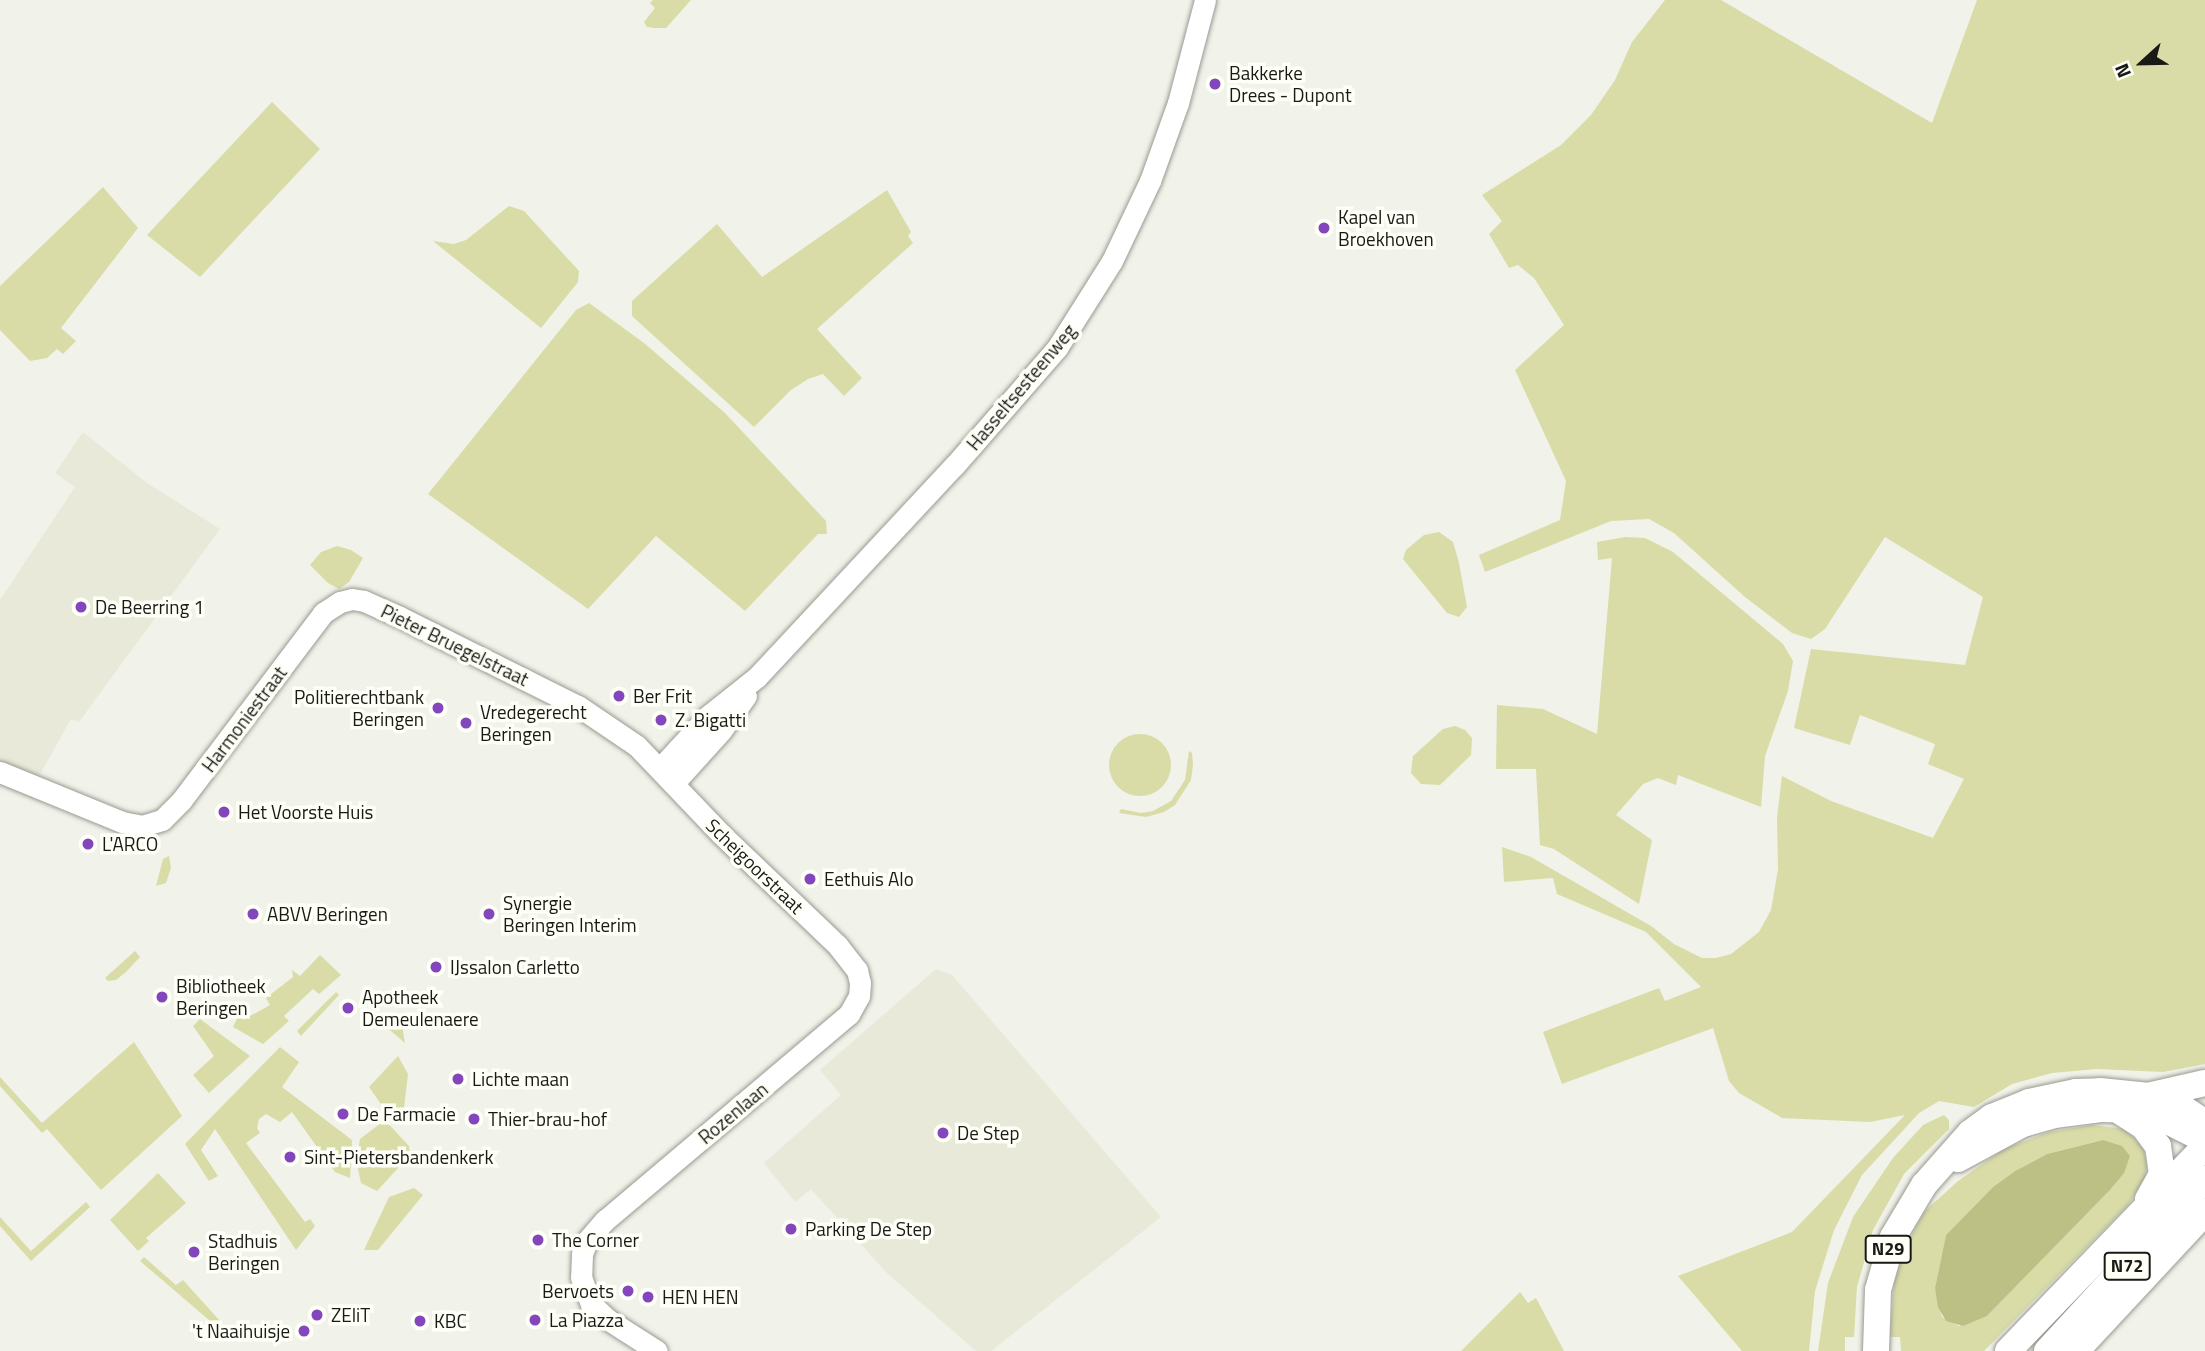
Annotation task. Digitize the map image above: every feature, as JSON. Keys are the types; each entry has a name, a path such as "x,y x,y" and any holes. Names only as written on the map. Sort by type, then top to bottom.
{"main road":[{"path":"2150,1096 2205,1083"},
{"name":"N29","path":"1876,1347 1875,1314 1883,1264 1907,1210 1938,1169 1976,1128 2016,1106 2076,1092 2123,1091 2150,1096 2175,1104 2205,1123"},
{"path":"2113,1109 2139,1122 2158,1146 2162,1166 2160,1182 2140,1214"},
{"name":"N29","path":"1938,1169 2023,1124 2054,1115 2113,1109 2152,1112 2205,1140"},
{"name":"N72","path":"2008,1351 2205,1146"},
{"name":"N72","path":"2046,1351 2205,1179"},
{"path":"2076,1351 2205,1213"}],"street":[{"name":"Hasseltsesteenweg","path":"667,776 708,716 757,677 1013,401 1075,323 1112,261 1150,181 1178,103 1205,0"},
{"name":"Pieter Bruegelstraat","path":"332,606 345,600 364,601 578,706 637,746 667,776"},
{"name":"Harmoniestraat","path":"0,772 122,822 151,825 173,813 323,613 332,606"},
{"name":"Scheigoorstraat","path":"667,776 721,834 838,946"},
{"name":"Rozenlaan","path":"657,1351 600,1313 587,1297 581,1277 585,1247 605,1220 849,1014 859,996 860,983 857,970 838,946"}],"shaded area":[{"path":"653,0 691,0 666,28 655,28 647,27 644,22 655,8 650,3"},
{"path":"1665,0 1721,0 1932,123 1977,0 2205,0 2205,1064 2163,1072 2097,1069 2052,1073 2012,1084 1974,1107 1939,1101 1919,1113 1862,1175 1834,1230 1815,1291 1809,1351 1742,1351 1678,1276 1792,1232 1905,1115 1870,1122 1782,1118 1739,1093 1729,1081 1713,1028 1562,1084 1543,1032 1659,988 1665,1001 1701,987 1646,932 1557,894 1553,878 1504,882 1502,847 1531,857 1651,926 1674,944 1702,958 1716,958 1731,954 1759,932 1771,910 1778,869 1777,818 1782,776 1831,801 1933,838 1964,779 1928,764 1935,744 1860,715 1850,745 1794,728 1811,649 1965,665 1983,597 1885,537 1825,629 1811,639 1792,633 1745,597 1674,533 1649,519 1611,521 1485,572 1479,555 1560,520 1566,481 1515,370 1564,325 1534,278 1518,265 1509,268 1489,234 1502,221 1482,195 1561,145 1591,115 1615,80 1632,42"},
{"path":"272,102 320,149 200,277 147,235"},
{"path":"103,187 138,228 61,328 76,341 63,354 57,349 47,358 30,361 0,330 0,286"},
{"path":"887,190 911,232 908,236 913,243 817,329 862,378 844,396 823,374 808,379 791,390 754,427 632,316 632,301 717,224 762,277"},
{"path":"509,206 524,211 579,271 578,282 541,328 433,241 454,244 466,240"},
{"path":"589,303 644,343 725,413 826,521 827,534 818,534 745,611 656,536 588,609 428,494 576,310"},
{"name":"De Beerring 1","path":"83,432 147,483 220,529 79,722 71,719 37,780 0,763 0,600 75,487 55,473"},
{"path":"1439,532 1453,542 1459,563 1467,607 1459,617 1447,613 1403,559 1406,550 1424,535"},
{"path":"1625,537 1645,538 1673,552 1783,644 1793,661 1788,691 1765,756 1761,807 1678,775 1676,785 1658,778 1643,784 1616,815 1652,840 1639,904 1554,849 1540,845 1536,769 1496,769 1497,705 1543,709 1597,734 1612,558 1598,560 1597,542"},
{"path":"337,546 351,550 363,558 349,582 339,589 328,583 310,565 321,552"},
{"path":"1455,726 1465,730 1472,738 1471,755 1440,785 1421,784 1411,773 1413,756 1443,729"},
{"path":"1134,734 1146,734 1162,743 1169,753 1169,777 1162,787 1146,796 1134,796 1123,791 1114,782 1109,771 1109,759 1114,748 1123,739"},
{"path":"1189,751 1192,753 1193,765 1191,780 1175,805 1164,812 1146,817 1119,813 1121,809 1141,813 1153,811 1171,801 1185,780"},
{"path":"169,856 171,868 166,883 156,886 163,859"},
{"path":"135,951 140,957 126,972 116,980 108,981 105,978"},
{"path":"320,955 341,975 319,994 313,989 284,1016 289,1021 263,1044 233,1027 239,1014 243,1020 270,1005 266,998 293,977 292,970 300,976"},
{"name":"De Step","path":"936,969 952,975 1161,1217 991,1351 976,1351 887,1273 811,1189 795,1202 764,1163 841,1095 820,1070"},
{"path":"336,992 339,995 301,1036 297,1031"},
{"path":"200,1019 250,1056 209,1093 193,1075 214,1056 193,1026"},
{"path":"401,1020 405,1043 384,1025"},
{"path":"134,1042 182,1116 101,1190 47,1129 42,1133 0,1086 0,1077 42,1123"},
{"path":"280,1047 299,1062 282,1087 352,1140 350,1178 335,1172 292,1112 280,1122 266,1114 259,1119 257,1128 260,1133 246,1143 305,1222 310,1219 315,1226 296,1250 215,1129 201,1150 218,1176 209,1181 185,1144"},
{"path":"398,1056 408,1074 404,1108 385,1110 369,1087"},
{"path":"1944,1115 1949,1120 1949,1129 1904,1174 1873,1230 1857,1287 1854,1337 1845,1337 1845,1351 1818,1351 1828,1283 1853,1217 1893,1158 1923,1125"},
{"path":"385,1120 409,1146 410,1155 377,1191 361,1183 358,1169 362,1155 359,1145 360,1139"},
{"path":"2092,1125 2125,1129 2143,1148 2147,1164 2145,1178 2128,1205 1984,1351 1901,1351 1900,1337 1890,1337 1894,1283 1906,1246 1924,1212 1958,1181 2004,1149 2049,1132","holes":["2103,1140 2109,1191 1987,1316 1959,1326 1942,1317 1935,1288 1946,1235 1993,1187 2015,1171 2047,1154"]},
{"path":"2103,1140 2122,1146 2130,1156 2124,1173 2109,1191 1987,1316 1963,1326 1946,1321 1938,1307 1935,1288 1946,1235 1993,1187 2015,1171 2047,1154"},
{"path":"158,1173 186,1203 146,1238 149,1241 138,1251 110,1220"},
{"path":"414,1188 423,1195 378,1250 364,1250 389,1197"},
{"path":"86,1202 90,1207 31,1261 0,1226 0,1217 31,1251"},
{"path":"144,1257 176,1285 183,1280 220,1321 216,1326 140,1261"},
{"path":"1520,1292 1528,1303 1536,1298 1564,1351 1461,1351"}],"place":[{"name":"Bakkerke Drees - Dupont","path":"1215,84"},
{"name":"Kapel van Broekhoven","path":"1324,228"},
{"name":"De Beerring 1","path":"81,607"},
{"name":"Ber Frit","path":"619,696"},
{"name":"Politierechtbank Beringen","path":"438,708"},
{"name":"Z. Bigatti","path":"661,720"},
{"name":"Vredegerecht Beringen","path":"466,723"},
{"name":"Het Voorste Huis","path":"224,812"},
{"name":"L'ARCO","path":"88,844"},
{"name":"Eethuis Alo","path":"810,879"},
{"name":"ABVV Beringen","path":"253,914"},
{"name":"Synergie Beringen Interim","path":"489,914"},
{"name":"IJssalon Carletto","path":"436,967"},
{"name":"Bibliotheek Beringen","path":"162,997"},
{"name":"Apotheek Demeulenaere","path":"348,1008"},
{"name":"Lichte maan","path":"458,1079"},
{"name":"De Farmacie","path":"343,1114"},
{"name":"Thier-brau-hof","path":"474,1119"},
{"name":"De Step","path":"943,1133"},
{"name":"Sint-Pietersbandenkerk","path":"290,1157"},
{"name":"Parking De Step","path":"791,1229"},
{"name":"The Corner","path":"538,1240"},
{"name":"Stadhuis Beringen","path":"194,1252"},
{"name":"Bervoets","path":"628,1291"},
{"name":"HEN HEN","path":"648,1297"},
{"name":"ZEliT","path":"317,1315"},
{"name":"La Piazza","path":"535,1320"},
{"name":"KBC","path":"420,1321"},
{"name":"'t Naaihuisje","path":"304,1331"}]}
